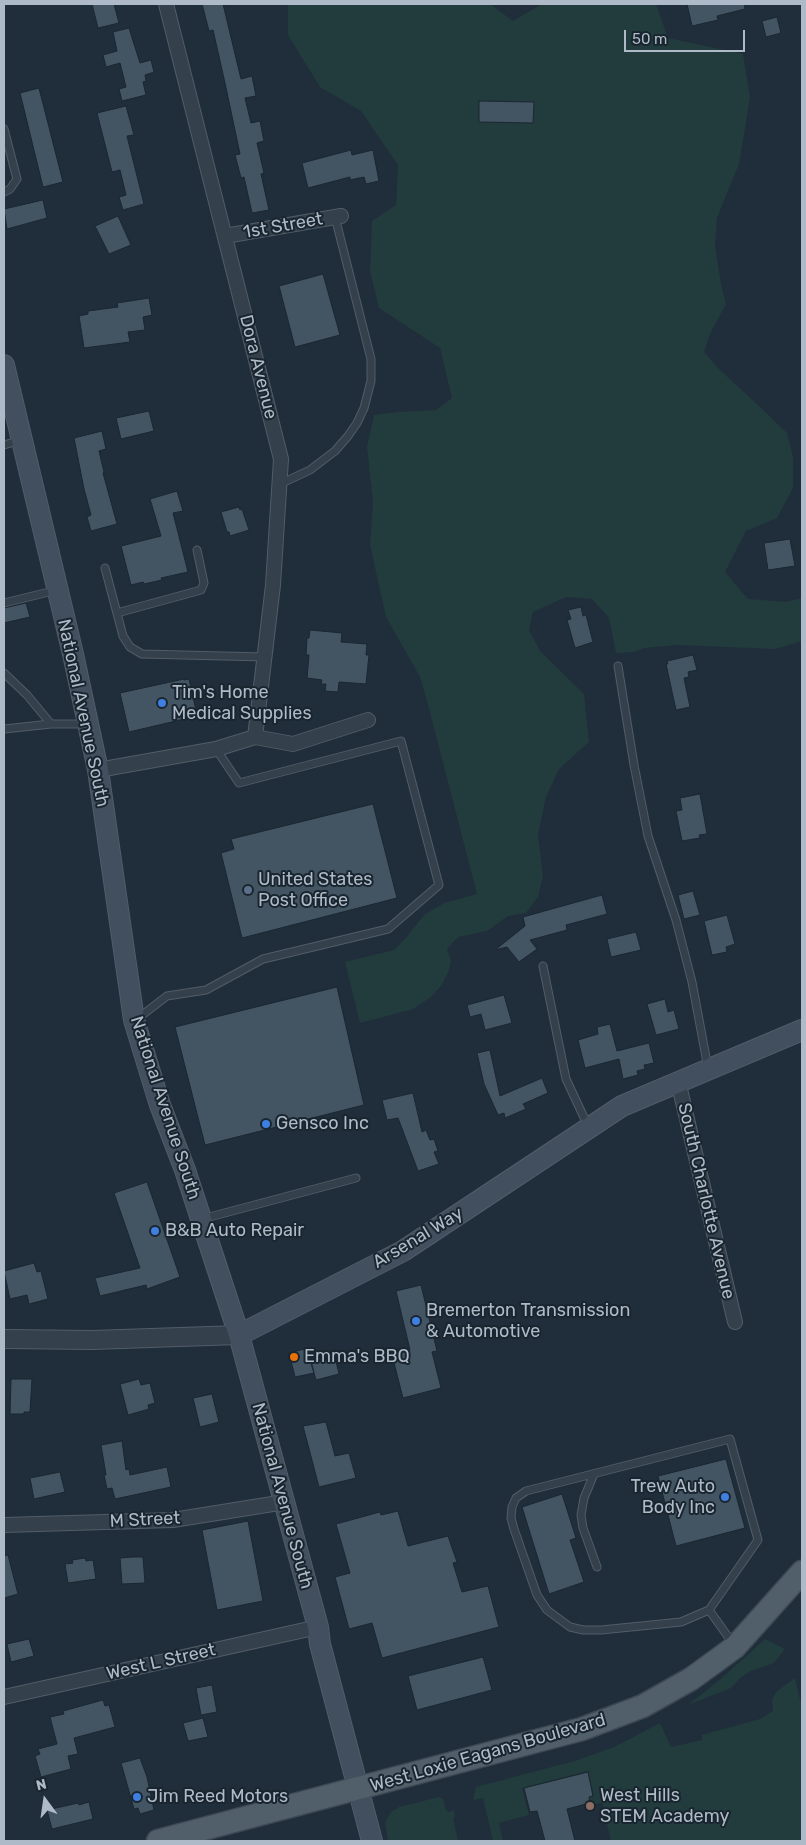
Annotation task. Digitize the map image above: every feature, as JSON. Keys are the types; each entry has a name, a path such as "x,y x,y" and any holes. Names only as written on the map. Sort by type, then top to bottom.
{"main road":[{"name":"National Avenue South","path":"4,365 13,442 57,590 98,770 134,1020 160,1105 185,1170 239,1335 318,1627 320,1644 372,1841"},
{"name":"Arsenal Way","path":"239,1335 403,1251 622,1106 802,1030"},
{"name":"West Loxie Eagans Boulevard","path":"158,1841 582,1729 643,1706 691,1679 735,1647 802,1572"}],"street":[{"name":"Dora Avenue","path":"166,4 281,459 273,585 255,737"},
{"name":"1st Street","path":"225,236 338,217"},
{"path":"98,770 216,749 255,737 294,744 368,720"},
{"name":"South Charlotte Avenue","path":"678,1081 735,1322"},
{"name":"Arsenal Way","path":"4,1339 92,1340 239,1335"},
{"name":"M Street","path":"4,1525 173,1520 285,1502"},
{"name":"West L Street","path":"4,1697 318,1627"}],"lane":[{"path":"4,129 17,179 10,189 4,192"},
{"path":"280,484 310,470 334,451 348,436 364,408 372,381 371,359 338,217"},
{"path":"117,613 201,590 204,583 197,550"},
{"path":"105,568 123,636 130,647 142,654 265,656"},
{"path":"4,603 57,590"},
{"path":"618,666 648,836 676,920 692,982 708,1069"},
{"path":"4,673 51,724"},
{"path":"4,729 51,724 88,724"},
{"path":"134,1020 168,996 206,990 263,959 388,929 439,885 401,741 239,784 216,749"},
{"path":"543,966 566,1079 589,1128"},
{"path":"201,1219 356,1178"},
{"path":"730,1439 758,1540 709,1610 681,1622 622,1629 583,1630 570,1627 547,1610 537,1595 521,1553 511,1518 512,1507 516,1498 526,1491 594,1474 730,1439"},
{"path":"594,1474 584,1498 581,1515 583,1528 596,1567"},
{"path":"709,1610 735,1647"}],"green space":[{"path":"288,4 490,4 513,21 542,4 656,4 668,38 743,54 750,97 739,164 717,218 715,246 726,304 710,334 704,352 719,369 787,433 793,457 793,488 777,518 746,531 725,572 748,599 786,602 802,598 802,641 775,649 677,645 616,653 609,618 592,599 566,597 533,612 529,630 540,651 584,694 589,742 559,769 546,797 538,835 543,876 538,897 526,913 508,916 487,931 458,937 447,949 451,960 449,970 442,985 431,997 413,1009 360,1023 345,962 394,950 424,915 444,903 477,894 420,677 386,617 370,545 373,502 367,447 374,415 436,410 452,398 440,348 379,308 370,271 372,221 396,205 398,165 361,111 320,87 288,35"},
{"path":"765,1639 785,1649 774,1663 751,1671 740,1678 731,1688 688,1705 723,1677"},
{"path":"795,1678 802,1708 802,1841 611,1841 602,1803 591,1805 589,1797 594,1796 588,1771 522,1788 529,1815 499,1823 503,1841 493,1841 483,1798 473,1800 476,1787 578,1760 614,1747 660,1723 671,1747 702,1740 702,1735 760,1719 773,1711 772,1700 776,1692"},
{"path":"439,1797 443,1799 448,1812 454,1810 455,1816 453,1818 458,1841 388,1841 385,1822 391,1812 399,1807"}],"building":[{"path":"92,4 114,4 119,23 98,28"},
{"path":"202,4 223,4 241,79 252,76 256,96 245,98 251,123 260,121 264,141 257,143 264,173 261,174 269,210 252,213 244,177 241,178 235,155 240,154 213,30 209,31"},
{"path":"687,4 744,4 745,9 717,16 718,20 692,26"},
{"path":"777,17 781,33 766,37 762,21"},
{"path":"129,28 140,63 151,60 154,72 145,75 146,81 143,82 146,95 122,101 119,89 126,87 120,63 106,67 103,55 117,51 113,32"},
{"path":"39,88 63,182 43,187 20,93"},
{"path":"479,101 534,102 533,123 479,122"},
{"path":"126,106 134,135 127,136 144,204 123,210 119,197 126,195 120,170 112,172 97,113"},
{"path":"351,150 352,155 373,150 379,181 366,184 364,177 350,180 350,177 308,188 302,163"},
{"path":"43,200 47,218 7,229 4,209"},
{"path":"118,216 131,245 109,254 95,226"},
{"path":"323,274 340,335 295,347 279,286"},
{"path":"149,298 152,315 143,317 145,330 128,332 130,342 84,348 79,316 88,314 88,311 118,307 117,303"},
{"path":"149,411 154,431 121,439 116,418"},
{"path":"102,431 106,449 99,451 117,524 91,531 87,517 91,515 74,438"},
{"path":"177,491 183,511 173,513 188,572 161,578 162,580 131,585 121,546 161,536 150,499"},
{"path":"239,507 240,510 242,509 249,530 230,536 221,512"},
{"path":"790,539 795,566 768,570 764,543"},
{"path":"26,603 30,617 4,623 4,608"},
{"path":"581,607 583,616 586,615 593,642 575,648 567,620 571,619 568,610"},
{"path":"310,630 342,633 341,642 367,644 366,655 369,655 366,684 339,682 338,692 325,691 326,684 321,684 322,680 307,678 309,655 306,655 307,638 309,638"},
{"path":"693,655 697,670 688,672 689,677 684,678 690,707 676,710 666,664 668,664 667,661"},
{"path":"189,679 197,715 129,732 120,693"},
{"path":"700,794 707,834 699,835 700,838 682,841 676,811 682,810 680,798"},
{"path":"373,804 397,898 242,938 221,853 234,849 231,839"},
{"path":"693,891 700,915 684,919 678,895"},
{"path":"602,895 607,914 566,925 567,930 530,940 537,949 519,962 507,947 495,950 525,926 523,917"},
{"path":"727,915 735,944 726,947 727,952 712,955 704,921"},
{"path":"636,932 641,950 611,957 607,939"},
{"path":"337,987 364,1105 205,1145 175,1027"},
{"path":"504,995 512,1023 485,1030 481,1014 470,1017 467,1005"},
{"path":"665,999 668,1012 674,1010 679,1029 656,1035 647,1004"},
{"path":"610,1024 617,1051 649,1043 654,1063 644,1065 645,1069 637,1071 638,1075 623,1079 619,1059 585,1068 578,1040 598,1034 597,1027"},
{"path":"490,1050 500,1096 542,1078 548,1093 523,1104 526,1109 505,1118 504,1113 498,1115 484,1084 477,1053"},
{"path":"413,1093 422,1132 426,1130 430,1140 434,1139 438,1151 434,1152 439,1164 418,1171 398,1118 387,1120 382,1100"},
{"path":"147,1182 180,1277 147,1289 146,1285 100,1296 95,1278 140,1268 114,1193"},
{"path":"34,1263 37,1272 41,1271 48,1299 29,1304 27,1295 10,1299 4,1271"},
{"name":"Bremerton Transmission & Automotive","path":"421,1285 437,1351 432,1352 441,1388 403,1398 392,1355 410,1350 396,1291"},
{"path":"308,1348 314,1373 295,1377 289,1353"},
{"path":"335,1357 339,1374 316,1380 311,1363"},
{"path":"11,1379 32,1379 30,1412 10,1414"},
{"path":"139,1379 141,1385 150,1383 155,1403 148,1405 149,1409 128,1415 120,1384"},
{"path":"212,1394 219,1422 200,1427 193,1398"},
{"path":"326,1422 335,1456 349,1453 356,1478 319,1487 303,1426"},
{"path":"122,1441 126,1470 129,1469 130,1475 167,1467 171,1487 115,1499 112,1488 107,1489 101,1445"},
{"path":"726,1459 745,1528 676,1546 658,1476"},
{"path":"60,1472 65,1492 34,1499 30,1478"},
{"path":"562,1494 576,1538 570,1540 584,1582 549,1594 522,1507"},
{"path":"398,1511 408,1546 448,1536 457,1562 453,1563 462,1592 488,1586 499,1627 382,1658 372,1623 349,1629 335,1577 350,1573 336,1524 380,1512 381,1515"},
{"path":"248,1521 263,1601 217,1610 202,1530"},
{"path":"8,1555 18,1594 4,1598 4,1556"},
{"path":"143,1557 145,1583 122,1584 120,1558"},
{"path":"85,1558 86,1561 93,1560 96,1579 68,1583 65,1564 73,1563 72,1560"},
{"path":"29,1639 34,1656 11,1662 7,1644"},
{"path":"483,1657 492,1690 417,1710 408,1676"},
{"path":"212,1685 217,1712 201,1715 196,1688"},
{"path":"103,1700 105,1706 109,1705 115,1727 74,1738 78,1754 68,1756 71,1769 41,1777 35,1756 40,1754 38,1749 57,1744 50,1717 64,1714 63,1711"},
{"path":"203,1718 208,1737 188,1741 183,1723"},
{"path":"140,1758 147,1777 154,1810 140,1814 138,1808 134,1809 121,1763"},
{"path":"588,1772 593,1796 589,1797 590,1803 567,1809 575,1841 545,1841 537,1811 530,1812 524,1788"},
{"path":"89,1802 93,1819 52,1829 47,1810"}],"place":[{"name":"Tim's Home Medical Supplies","path":"162,703"},
{"name":"United States Post Office","path":"248,890"},
{"name":"Gensco Inc","path":"266,1124"},
{"name":"B&B Auto Repair","path":"155,1231"},
{"name":"Bremerton Transmission & Automotive","path":"416,1321"},
{"name":"Emma's BBQ","path":"294,1357"},
{"name":"Trew Auto Body Inc","path":"725,1497"},
{"name":"Jim Reed Motors","path":"137,1797"},
{"name":"West Hills STEM Academy","path":"590,1806"}]}
